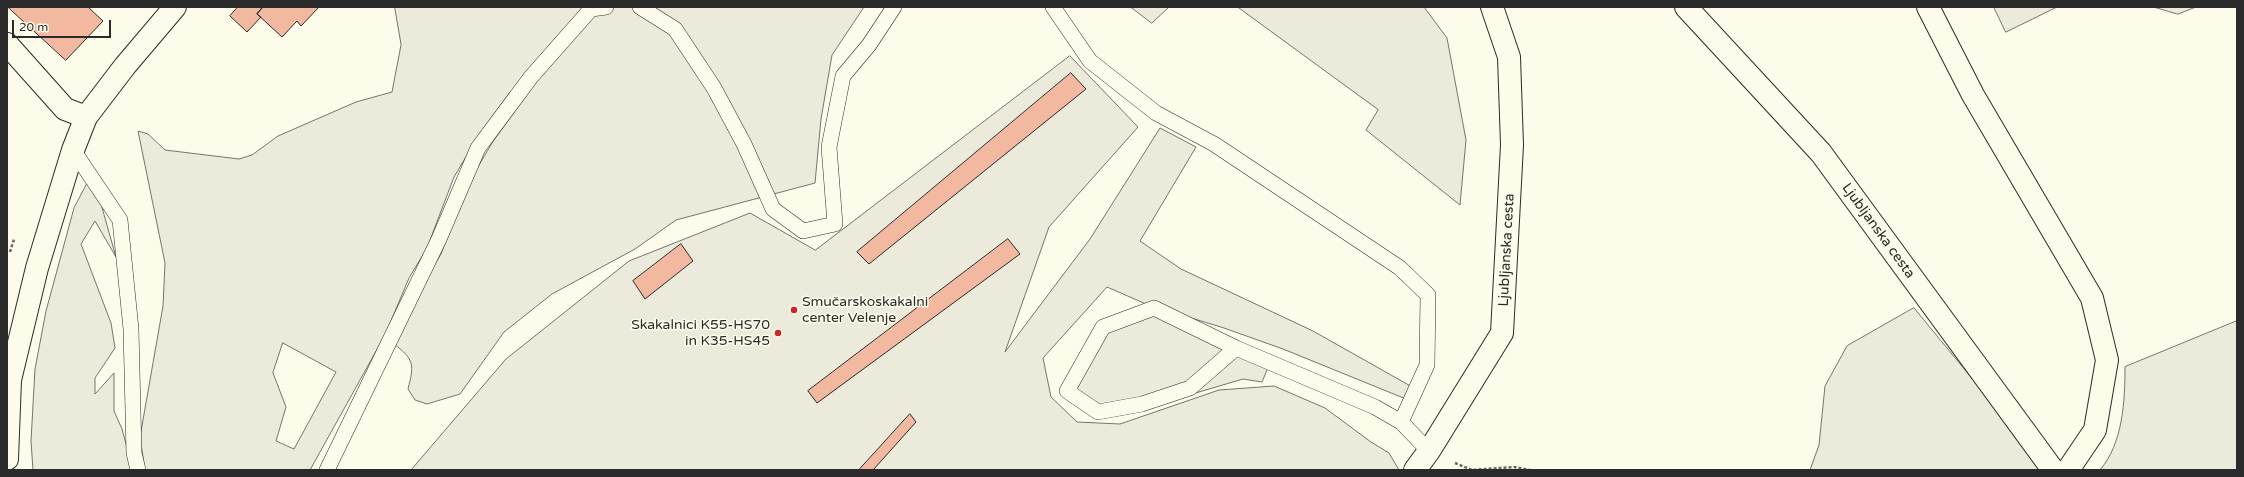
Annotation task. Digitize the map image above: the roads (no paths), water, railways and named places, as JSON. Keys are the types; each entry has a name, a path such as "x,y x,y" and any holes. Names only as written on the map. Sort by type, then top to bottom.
{"street":[{"path":"7,459 10,380 37,268 73,150 86,117 125,66 175,7"},
{"name":"Ljubljanska cesta","path":"1415,470 1429,451 1502,333 1512,138 1509,57 1492,7"},
{"name":"Ljubljanska cesta","path":"1686,7 1821,153 2053,470"},
{"path":"1928,7 1973,95 2092,298 2107,360 2095,430 2068,470"},
{"path":"7,44 65,109 86,117"}],"lane":[{"path":"327,470 439,239 478,148 531,77 590,9 606,7"},
{"path":"640,7 675,29 714,88 744,144 773,209 803,231 835,224 829,147 843,76 869,45 894,7"},
{"path":"1053,7 1090,60 1156,113 1214,144 1400,268 1428,295 1427,365 1401,422"},
{"path":"73,150 120,220 131,329 134,453 138,470"},
{"path":"1236,348 1190,388 1142,404 1098,412 1067,392 1103,327 1154,308 1236,348 1375,407 1401,422 1429,451"}],"place":[{"name":"Smučarskoskakalni center Velenje","path":"794,310"},
{"name":"Skakalnici K55-HS70 in K35-HS45","path":"778,333"}]}
